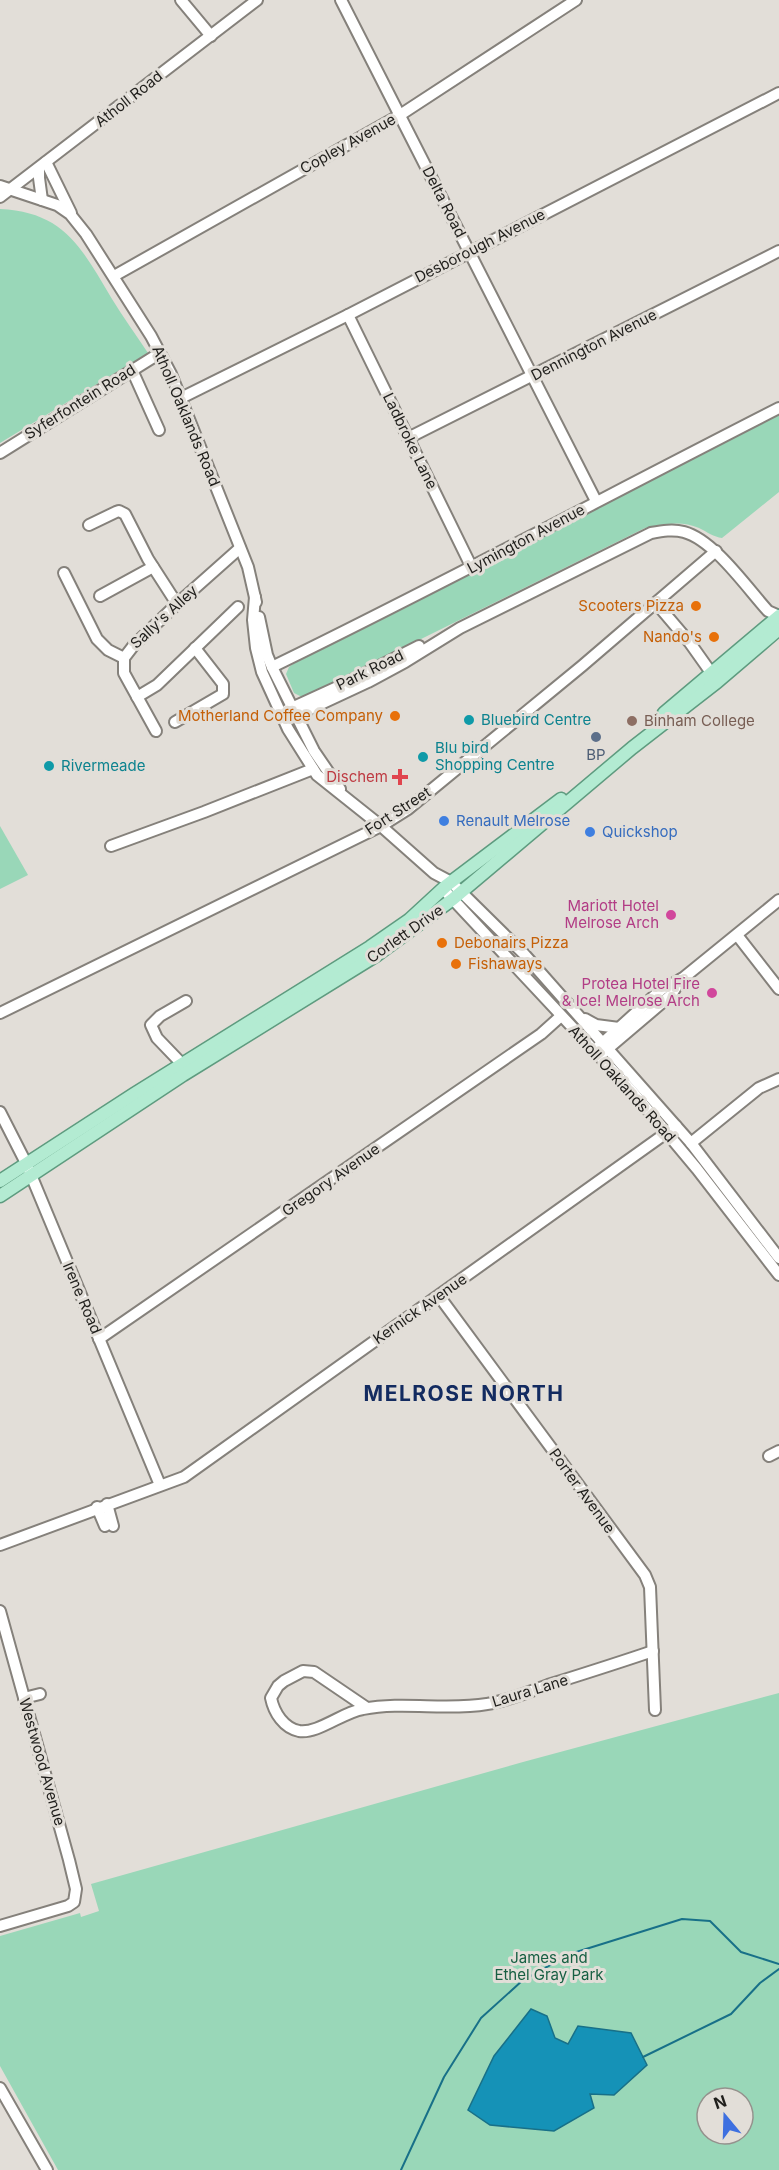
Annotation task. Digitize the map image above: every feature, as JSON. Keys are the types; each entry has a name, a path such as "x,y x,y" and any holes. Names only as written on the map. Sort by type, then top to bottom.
{"main road":[{"name":"Corlett Drive","path":"0,1181 409,920 447,885 563,797 776,623"},
{"name":"Corlett Drive","path":"0,1196 183,1075 377,955 457,896 776,623"}],"street":[{"path":"181,0 211,36"},
{"name":"Atholl Road","path":"0,197 5,188 43,165 257,0"},
{"name":"Delta Road","path":"341,0 596,501"},
{"name":"Copley Avenue","path":"114,276 400,115 576,0"},
{"name":"Desborough Avenue","path":"180,398 348,315 779,93"},
{"path":"42,200 39,178 43,165"},
{"name":"Atholl Oaklands Road","path":"43,165 73,217 114,276 160,353 252,578 267,655 272,667 314,751 345,796"},
{"name":"Atholl Oaklands Road","path":"5,188 62,207 73,217"},
{"name":"Dennington Avenue","path":"408,438 779,251"},
{"name":"Ladbroke Lane","path":"348,315 472,568"},
{"name":"Syferfontein Road","path":"0,453 160,353"},
{"path":"132,370 159,430"},
{"name":"Lymington Avenue","path":"272,667 472,568 596,501 779,408"},
{"path":"89,525 116,512 123,512 129,519 153,567 177,604"},
{"name":"Park Road","path":"282,717 442,635 651,533 669,530 688,534 716,551 776,623"},
{"name":"Sally's Alley","path":"156,731 124,673 124,658 134,645 177,604 240,548"},
{"name":"Fort Street","path":"0,1012 381,826 408,809 716,551"},
{"path":"100,596 153,567"},
{"path":"64,573 97,639 108,650 124,658"},
{"name":"Atholl Oaklands Road","path":"255,597 253,620 258,658 282,717 313,769 327,784 381,826 447,885 596,1054 672,1130 691,1143 779,1258"},
{"path":"656,603 690,643 712,674"},
{"path":"137,697 157,685 238,607"},
{"path":"175,722 223,694 223,684 195,648"},
{"path":"111,846 313,769"},
{"name":"Atholl Oaklands Road","path":"457,896 524,954 578,1013 672,1130 697,1169 779,1275"},
{"path":"596,1054 621,1032 662,988 682,979 779,900"},
{"path":"737,935 779,989"},
{"path":"524,954 529,980"},
{"path":"182,1064 157,1038 151,1025 160,1016 186,1001"},
{"path":"578,1013 596,1025 621,1032"},
{"name":"Gregory Avenue","path":"99,1339 541,1034 561,1016"},
{"path":"621,1032 621,1064"},
{"path":"691,1143 759,1088 779,1079"},
{"name":"Irene Road","path":"0,1112 26,1163 160,1485"},
{"name":"Kernick Avenue","path":"0,1545 176,1480 194,1470 672,1130"},
{"name":"Porter Avenue","path":"439,1296 645,1575 650,1587 655,1710"},
{"path":"102,1506 109,1526"},
{"name":"Westwood Avenue","path":"0,1611 76,1894 74,1902 64,1907 0,1926"},
{"name":"Laura Lane","path":"367,1708 314,1672 303,1671 284,1681 271,1698 275,1711 282,1720 299,1731 310,1731 351,1711 367,1708 470,1706 497,1702 653,1651"},
{"path":"24,1698 40,1694"},
{"path":"0,2088 47,2170"}],"green space":[{"path":"0,209 41,217 69,236 81,249 148,353 0,443"},
{"path":"779,413 779,492 722,538 699,528 679,523 645,528 316,691 302,697 294,693 286,674 289,667 296,662"},
{"path":"0,826 28,875 0,889"},
{"name":"James and Ethel Gray Park","path":"779,1693 779,2170 58,2170 0,2066 0,1936 80,1913 81,1917 99,1911 91,1884 523,1762"}],"water":[{"path":"531,2009 547,2016 555,2038 568,2044 578,2026 631,2033 647,2065 614,2095 590,2094 594,2108 554,2131 490,2125 468,2110 494,2056"}],"waterway":[{"path":"401,2170 444,2077 481,2018 523,1980 570,1954 682,1919 710,1921 741,1952 779,1964"},
{"path":"643,2057 731,2014 760,1983 779,1969"}],"place":[{"name":"Scooters Pizza","path":"696,606"},
{"name":"Nando's","path":"714,637"},
{"name":"Motherland Coffee Company","path":"395,716"},
{"name":"Bluebird Centre","path":"469,720"},
{"name":"Binham College","path":"632,721"},
{"name":"BP","path":"596,737"},
{"name":"Blu bird Shopping Centre","path":"423,757"},
{"name":"Rivermeade","path":"49,766"},
{"name":"Dischem","path":"400,777"},
{"name":"Renault Melrose","path":"444,821"},
{"name":"Quickshop","path":"590,832"},
{"name":"Mariott Hotel Melrose Arch","path":"671,915"},
{"name":"Debonairs Pizza","path":"442,943"},
{"name":"Fishaways","path":"456,964"},
{"name":"Protea Hotel Fire & Ice! Melrose Arch","path":"712,993"}],"district":[{"name":"MELROSE NORTH","path":"464,1394"}]}
